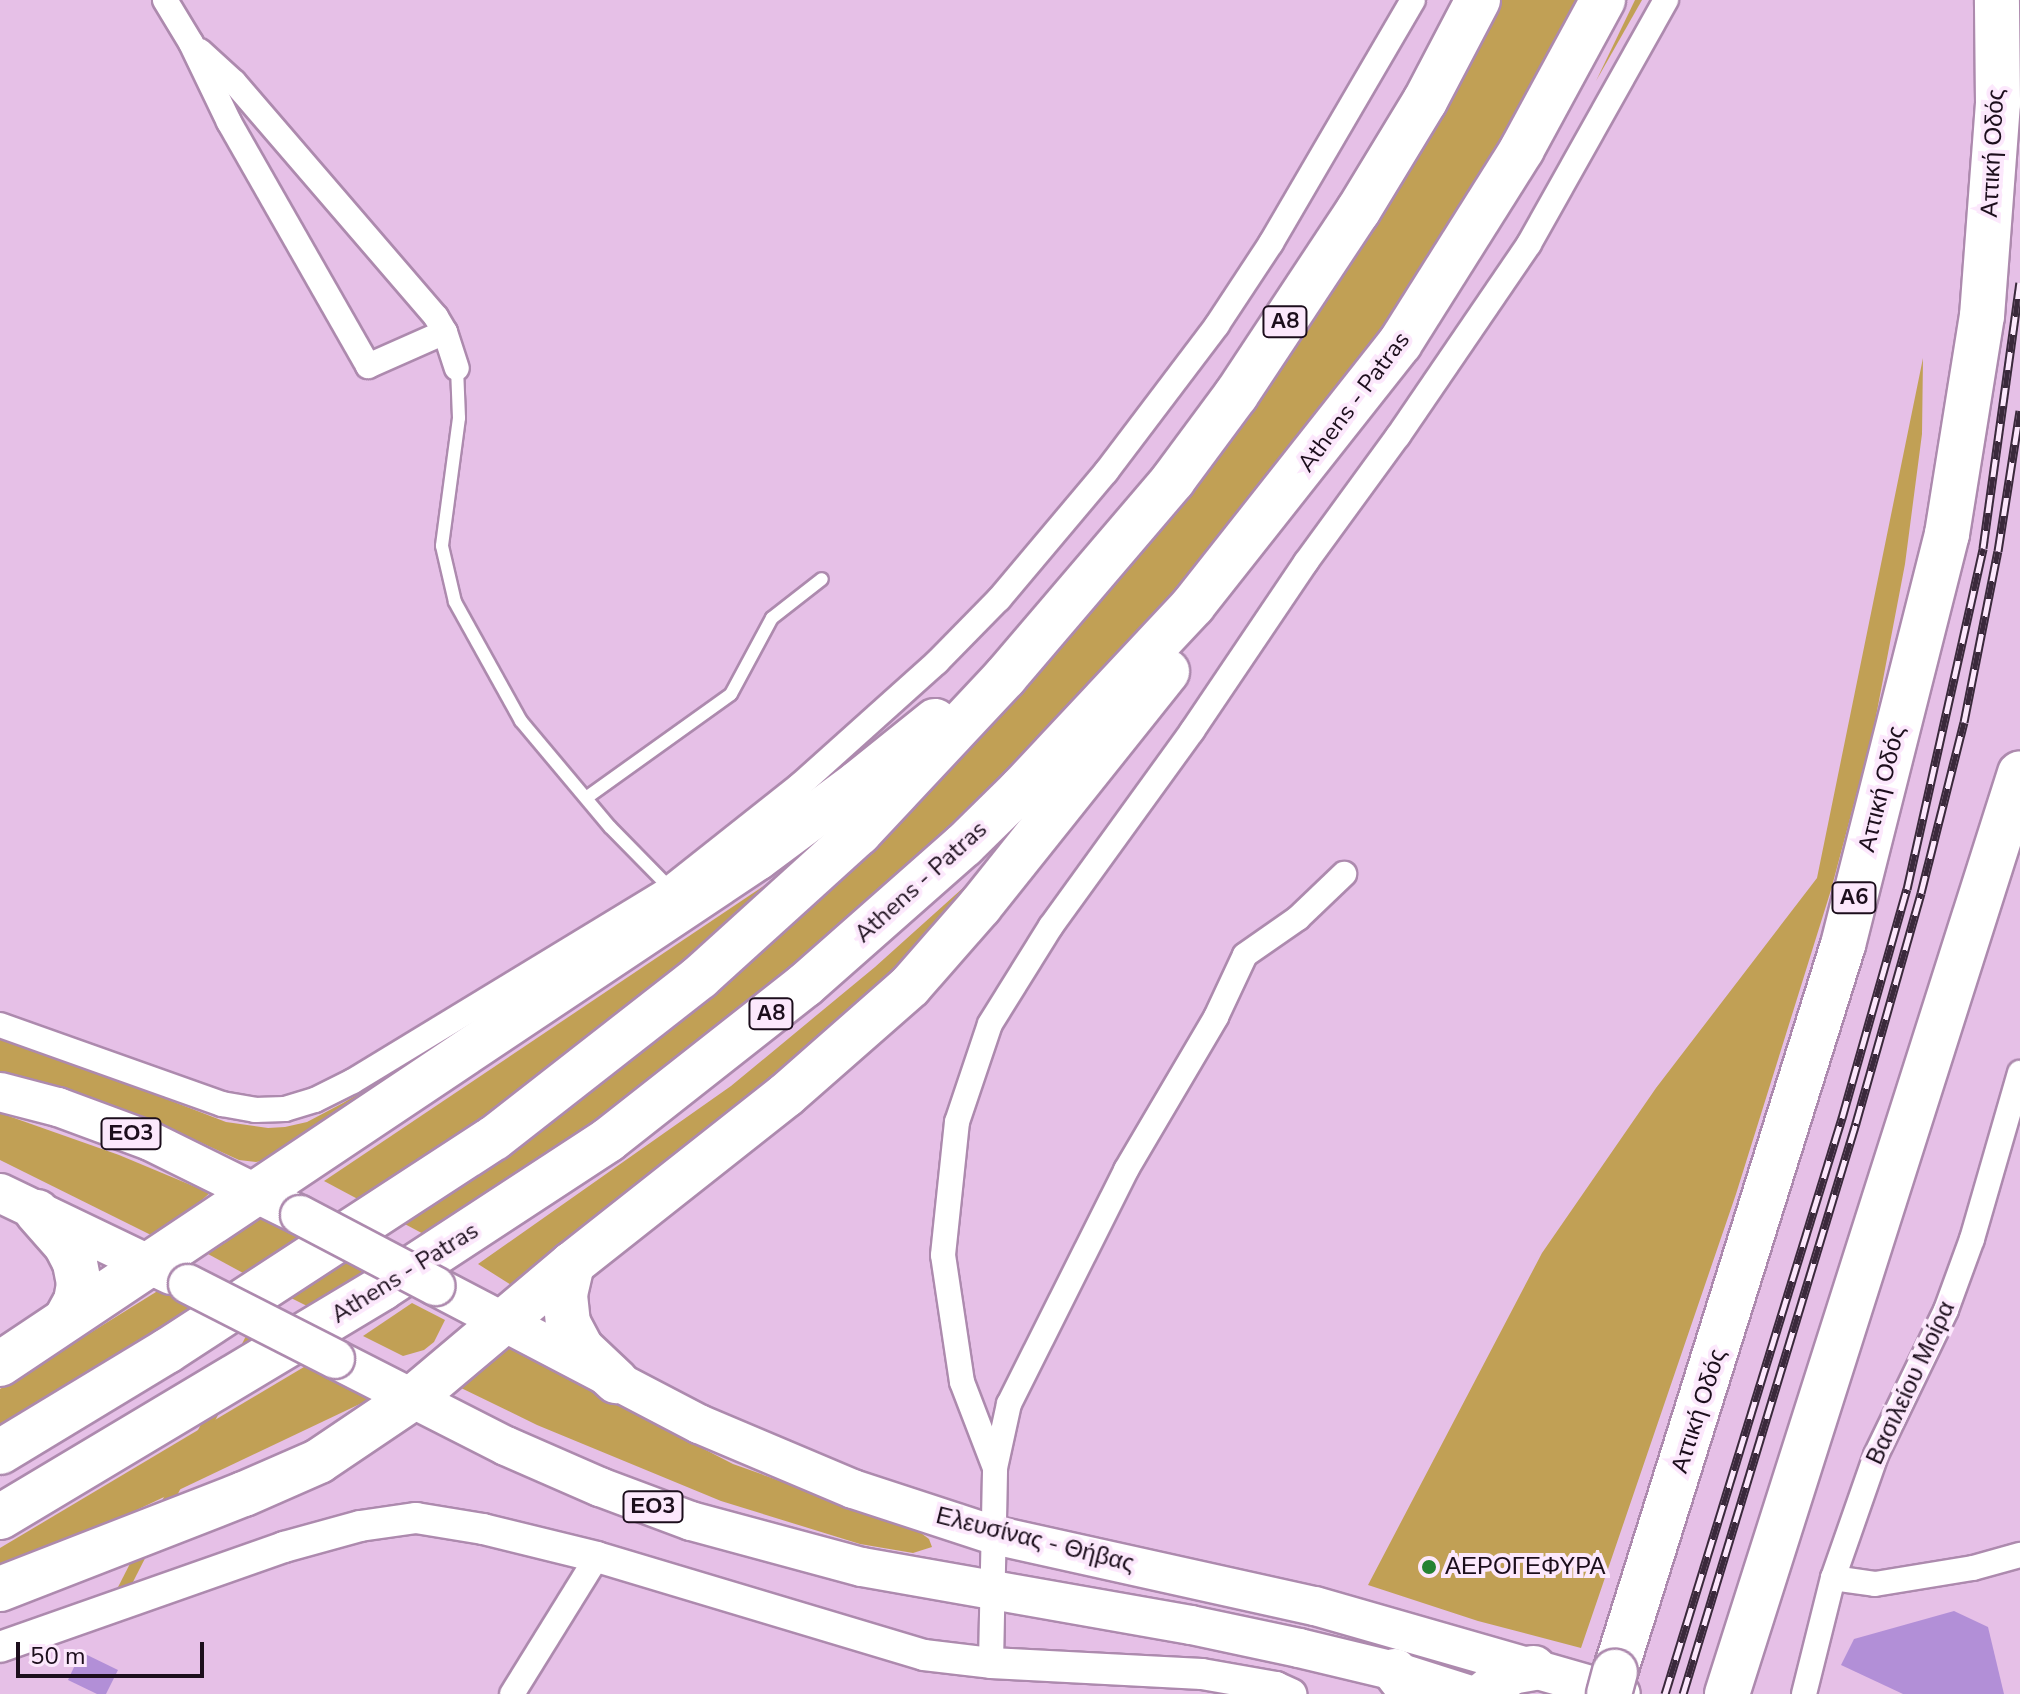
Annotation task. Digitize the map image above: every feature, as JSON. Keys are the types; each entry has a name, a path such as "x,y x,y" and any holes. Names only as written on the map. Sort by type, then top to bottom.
{"highway":[{"name":"Α8","path":"0,1452 167,1351 494,1138 621,1042 745,938 859,833 1057,620 1173,480 1312,284 1425,101 1478,0"},
{"name":"Athens - Patras","path":"0,1517 382,1288 523,1199 677,1089 805,985 964,845 1122,683 1251,535 1400,343 1522,149 1603,0"},
{"name":"Αττική Οδός","path":"1615,1687 1843,945 1947,534 1982,316 1998,103 1997,0"},
{"path":"0,1589 244,1494 319,1461 414,1397 572,1264 786,1095 910,986 1080,783 1266,545 1400,343"},
{"path":"0,1364 66,1319 169,1274 255,1192 794,832 1057,620"},
{"path":"1727,1694 2020,773"},
{"path":"19,1202 66,1245 75,1263 79,1284 76,1301 66,1319"},
{"path":"572,1264 565,1295 568,1323 582,1349 616,1381"},
{"path":"1484,1694 1511,1672 1534,1668"}],"main road":[{"name":"ΕΟ3","path":"0,1092 102,1122 255,1192"},
{"name":"Ελευσίνας - Θήβας","path":"255,1192 616,1381 769,1457 853,1489 994,1535 1315,1606 1534,1668 1615,1687"},
{"name":"ΕΟ3","path":"19,1202 169,1274"},
{"name":"Ελευσίνας - Θήβας","path":"169,1274 520,1452 691,1521 862,1567 1191,1625 1404,1682 1467,1694"}],"street":[{"path":"165,0 191,43 229,122 332,296 368,366 445,332"},
{"path":"0,1025 222,1104 255,1110 285,1109 315,1100 353,1081 670,888 800,785 937,662 999,599 1106,472 1217,325 1263,255 1413,0"},
{"path":"995,1468 962,1382 943,1255 957,1122 990,1024 1051,926 1192,731 1529,244 1666,0"},
{"path":"191,43 244,94 436,317 445,332 457,368"},
{"path":"991,1663 995,1468 1009,1404 1126,1170 1216,1017 1245,955 1298,918 1344,874"},
{"name":"Βασιλείου Μοίρα","path":"1804,1694 1833,1578 1876,1455 1946,1310 1972,1239 2020,1073"},
{"path":"0,1647 284,1547 360,1526 416,1518 483,1529 597,1557 924,1655 991,1663 1202,1674 1276,1687 1291,1694"},
{"path":"1833,1578 1875,1584 1973,1568 2020,1555"},
{"path":"512,1694 597,1557"}],"lane":[{"path":"457,368 459,418 442,546 455,602 521,721 586,798 670,888"},
{"path":"586,798 731,694 772,618 822,579"}],"shaded area":[{"path":"1497,0 1583,0 1564,38 1385,333 1179,593 953,831 665,1075 431,1238 401,1222 918,799"},
{"path":"1635,0 1642,0 1596,81"},
{"path":"1923,358 1922,434 1905,564 1873,732 1831,890 1736,1194 1581,1648 1478,1621 1368,1585 1542,1253 1656,1088 1817,878"},
{"path":"984,869 901,979 519,1290 478,1264 731,1086 875,967"},
{"path":"783,873 787,879 564,1061 367,1204 324,1181"},
{"path":"562,973 276,1158 256,1162 239,1160 171,1129 85,1099 0,1075 0,1035 226,1122 268,1128 285,1127 307,1122 343,1103"},
{"path":"0,1113 119,1155 210,1193 157,1238 0,1160"},
{"path":"262,1218 313,1244 256,1280 208,1254"},
{"path":"345,1259 372,1273 313,1309 287,1296"},
{"path":"164,1287 207,1310 0,1430 0,1389"},
{"path":"412,1303 445,1320 434,1342 424,1350 403,1356 363,1336"},
{"path":"248,1332 258,1337 127,1594 117,1590"},
{"path":"504,1346 733,1464 917,1530 929,1539 932,1547 913,1553 860,1544 721,1501 537,1425 459,1387"},
{"path":"309,1364 383,1393 0,1575 0,1548"}],"building":[{"path":"1954,1611 1988,1627 2004,1694 1903,1694 1841,1665 1854,1639"},
{"path":"81,1652 118,1670 106,1694 97,1694 68,1680"}],"railway":[{"path":"1665,1694 1842,1118 1907,889 1983,548 2020,283"},
{"path":"1683,1694 1856,1123 1921,893 1964,722 1998,551 2020,411"}],"place":[{"name":"ΑΕΡΟΓΕΦΥΡΑ","path":"1429,1567"}]}
